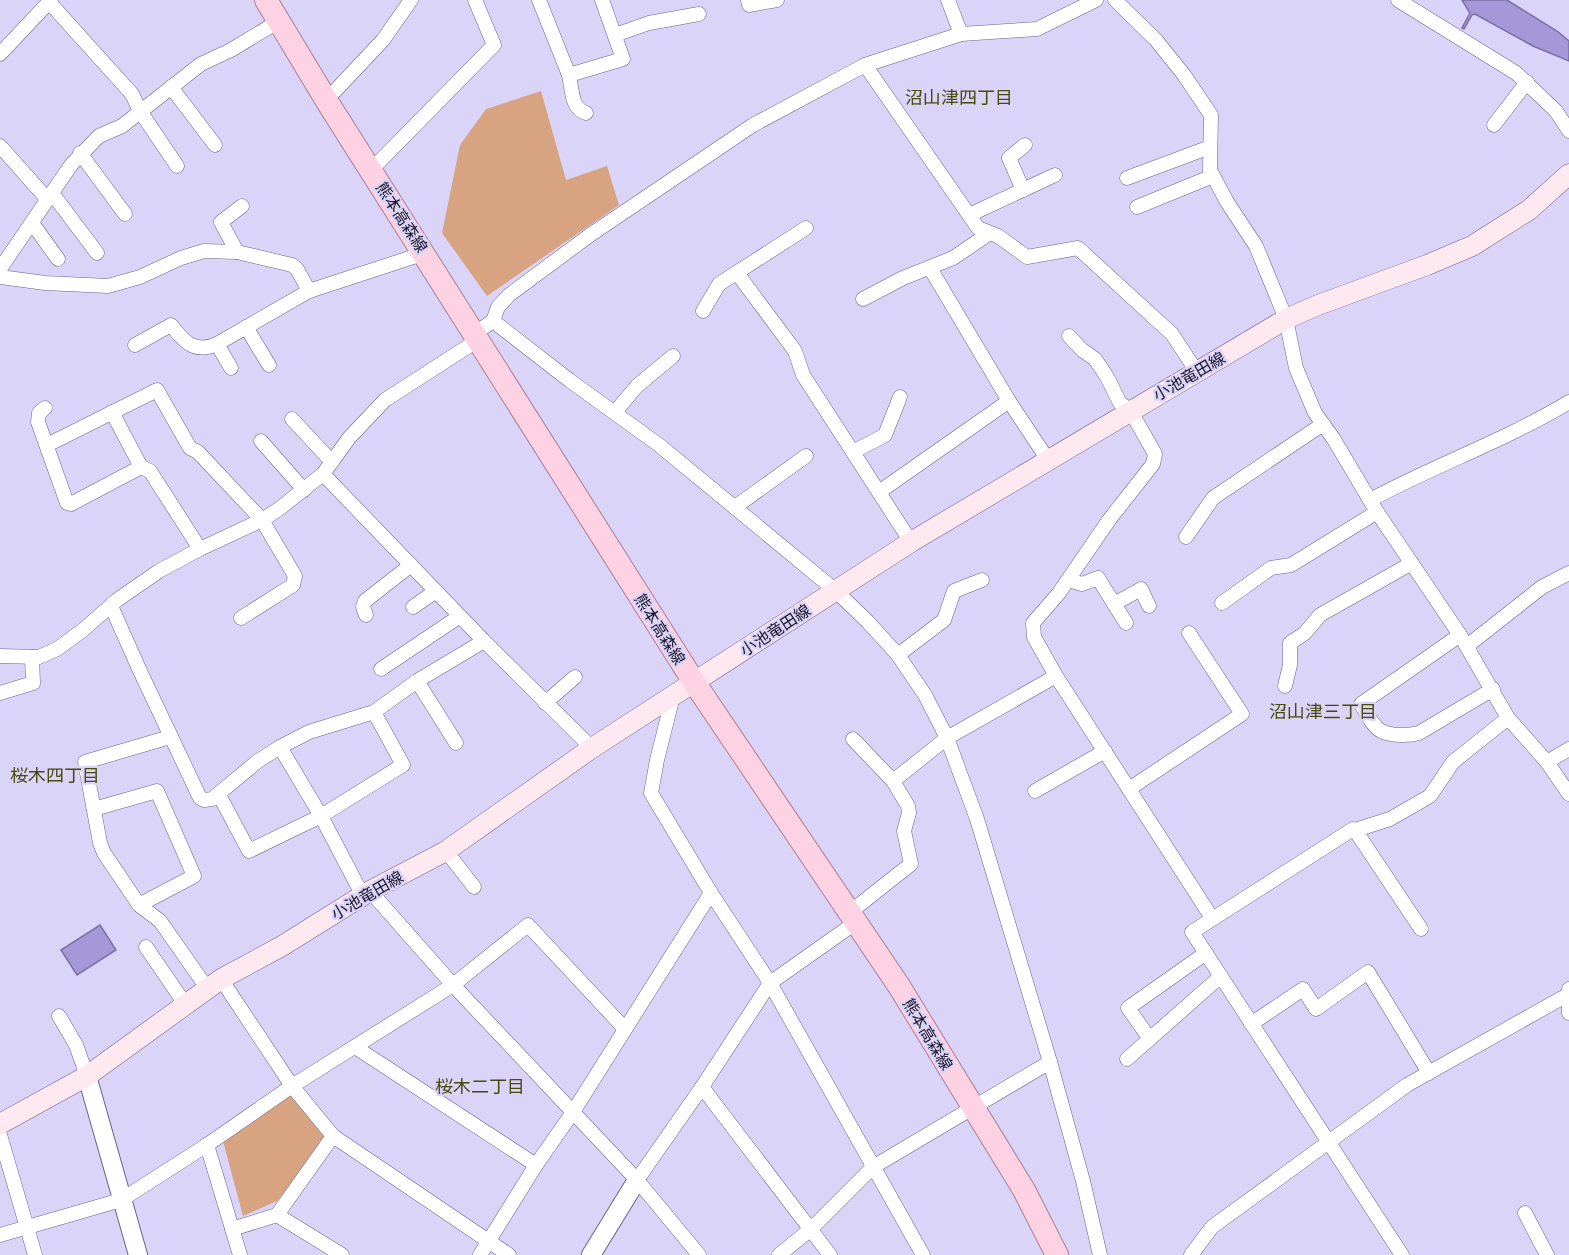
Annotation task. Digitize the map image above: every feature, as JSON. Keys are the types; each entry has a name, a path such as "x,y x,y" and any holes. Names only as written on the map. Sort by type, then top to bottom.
{"main road":[{"name":"熊本高森線","path":"266,0 425,253 482,331 694,682 899,987 1024,1190 1057,1255"},
{"name":"小池竜田線","path":"0,1124 87,1076 214,984 282,946 366,894 446,851 592,748 911,542 1286,319 1472,246 1529,210 1569,174"}],"street":[{"path":"335,91 383,40 411,0"},
{"path":"376,164 494,45 476,0"},
{"path":"539,0 569,75 575,106 579,111 585,113"},
{"path":"569,75 623,59 602,0"},
{"path":"748,0 749,5 777,0"},
{"path":"948,0 961,34"},
{"path":"0,656 32,657 50,652 71,640 111,606 159,571 262,520 323,474 349,438 385,400 482,331 509,295 590,235 753,125 865,65 961,34 1037,29 1096,0"},
{"path":"1115,0 1156,40 1211,114 1210,170 1227,202 1256,246 1286,319 1296,369 1315,413 1373,506 1463,640 1493,688 1508,718 1547,762 1569,794"},
{"path":"1398,0 1516,73 1556,111 1569,131"},
{"path":"0,54 50,1 132,94 140,111 177,166"},
{"path":"615,35 649,23 699,14"},
{"path":"0,269 80,153 99,136 122,126 201,64 231,50 279,21"},
{"path":"865,65 978,228 998,236 1027,257 1078,248 1172,334 1197,372"},
{"path":"1494,125 1527,82"},
{"path":"171,87 215,145"},
{"path":"1023,190 1009,158 1025,145"},
{"path":"0,146 50,196 97,253"},
{"path":"1127,177 1210,147"},
{"path":"80,153 125,214"},
{"path":"969,215 1055,176"},
{"path":"1137,207 1213,176"},
{"path":"237,252 221,222 242,207"},
{"path":"32,224 57,259"},
{"path":"703,311 719,284 806,228"},
{"path":"863,300 903,278 953,258 990,233"},
{"path":"0,277 24,282 99,287 140,277 198,252 237,252 292,265 297,269 309,291"},
{"path":"135,345 171,325 183,341 190,345 202,348 217,344 309,291 425,253"},
{"path":"930,268 1009,401 1048,460"},
{"path":"737,273 795,351 803,375 911,542"},
{"path":"246,327 269,365"},
{"path":"482,331 615,412 735,507 836,591 868,622 898,655 925,695 947,738 977,819 1050,1062 1083,1182 1100,1255"},
{"path":"1069,336 1082,350 1095,359 1120,403 1130,410 1155,454 1153,464 1109,520 1069,580 1033,623 1034,637 1056,676 1212,918"},
{"path":"217,344 231,368"},
{"path":"615,412 637,386 673,356"},
{"path":"47,445 157,390 190,448 198,452 262,520 295,576 295,582 241,618"},
{"path":"853,452 885,435 900,397"},
{"path":"879,492 1009,401"},
{"path":"1222,603 1271,568 1291,565 1420,474 1540,420 1569,402"},
{"path":"45,408 39,413 38,419 68,504 141,467"},
{"path":"112,412 141,467 150,471 200,549"},
{"path":"292,419 332,462"},
{"path":"1186,537 1214,498 1323,424"},
{"path":"261,441 304,490"},
{"path":"735,507 806,456"},
{"path":"323,474 484,641 592,748"},
{"path":"1285,686 1290,664 1290,643 1305,633 1320,615 1412,563"},
{"path":"366,615 363,607 365,601 411,565"},
{"path":"1493,688 1419,733 1408,736 1382,731 1371,720 1361,704 1542,587 1569,573"},
{"path":"1069,580 1082,584 1098,578 1126,623"},
{"path":"898,655 944,620 954,591 982,580"},
{"path":"1114,604 1142,589 1149,606"},
{"path":"413,607 436,591"},
{"path":"111,606 200,798 207,801 219,795 258,762 280,747 309,732 374,712 417,681 484,641"},
{"path":"381,669 460,616"},
{"path":"1129,789 1242,714 1189,633"},
{"path":"0,693 33,683 32,657"},
{"path":"893,781 947,738 1056,676"},
{"path":"545,703 575,677"},
{"path":"417,681 456,743"},
{"path":"674,696 651,793 711,893 770,983 923,1255"},
{"path":"219,795 249,851 321,816 403,765 374,712"},
{"path":"1402,1255 1192,932 1353,829 1390,819 1430,796 1453,762 1508,718"},
{"path":"170,737 85,762 101,849 139,905 160,921 214,984 333,1137 509,1255"},
{"path":"591,1255 637,1180 702,1087 770,983 852,918 911,864 904,831 909,813 908,806 893,781 854,739"},
{"path":"280,747 366,894 637,1180 699,1255"},
{"path":"1547,762 1569,749"},
{"path":"1035,791 1105,751"},
{"path":"94,809 157,791 194,876 139,905"},
{"path":"1355,830 1421,929"},
{"path":"446,851 474,887"},
{"path":"480,1255 711,893"},
{"path":"0,1235 121,1200 207,1145 292,1086 453,985 528,926 625,1029"},
{"path":"146,947 185,1004"},
{"path":"1149,1039 1128,1008 1206,953"},
{"path":"1251,1024 1303,989 1316,1009 1368,972 1429,1073"},
{"path":"1127,1059 1221,976"},
{"path":"1209,1255 1193,1251 1212,1227 1407,1085 1568,991 1569,1013"},
{"path":"59,1016 76,1045 87,1076 138,1255"},
{"path":"355,1047 536,1165"},
{"path":"779,1255 811,1229 873,1167 1050,1062"},
{"path":"702,1087 830,1255"},
{"path":"0,1135 35,1255"},
{"path":"232,1229 278,1215 333,1137"},
{"path":"207,1145 240,1255"},
{"path":"1525,1213 1547,1255"},
{"path":"278,1215 334,1253"}],"shaded area":[{"path":"1462,0 1507,0 1569,41 1569,61 1533,46 1475,14 1472,15 1464,29 1462,28 1470,13"},
{"path":"541,91 566,180 607,166 619,205 487,296 442,233 460,145 486,109"},
{"path":"100,925 116,950 77,975 61,950"},
{"path":"293,1094 327,1140 277,1201 243,1216 223,1141"}],"district":[{"name":"沼山津四丁目","path":"959,98"},
{"name":"沼山津三丁目","path":"1323,712"},
{"name":"桜木四丁目","path":"55,776"},
{"name":"桜木二丁目","path":"480,1087"}]}
